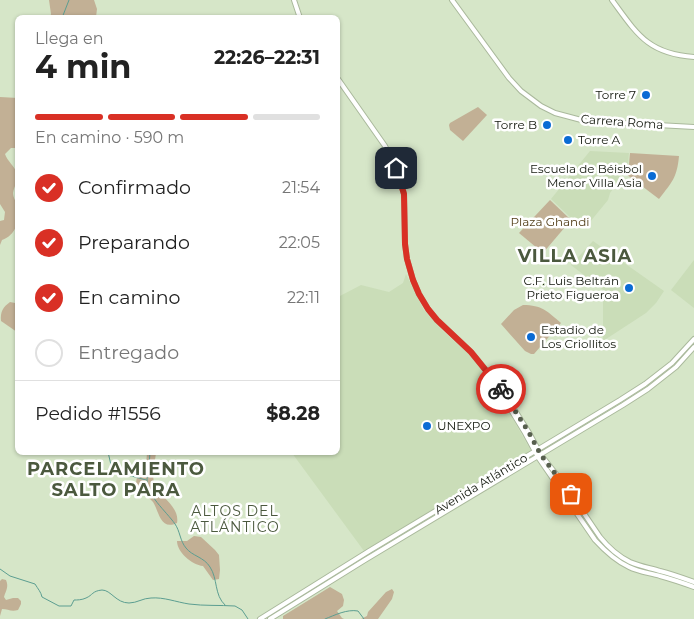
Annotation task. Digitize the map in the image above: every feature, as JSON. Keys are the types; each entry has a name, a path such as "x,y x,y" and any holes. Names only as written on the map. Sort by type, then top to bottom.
{"street":[{"path":"294,0 299,15"},
{"name":"Carrera Roma","path":"452,0 508,78 521,91 548,110 585,121 694,127"},
{"path":"612,0 644,39 669,54 694,57"},
{"path":"340,82 385,146 396,168 404,194 405,244 408,265 419,294 428,309 471,352 492,378 506,404 568,499 606,552 620,562 641,572 675,580 694,587"},
{"name":"Avenida Atlántico","path":"260,619 645,384 672,363 694,339"},
{"name":"Avenida Atlántico","path":"270,619 648,389 676,367 694,347"},
{"path":"540,456 571,494 600,537 613,551 623,558 642,566 694,582"},
{"path":"568,499 571,494"}],"shaded area":[{"path":"590,151 629,153 625,173 610,193 608,200 585,228 572,219 551,199"},
{"path":"593,241 664,291 646,313 603,341 603,296 606,292 571,265"},
{"path":"694,260 694,308 671,290"},
{"name":"UNEXPO","path":"406,274 424,310 487,373 531,451 364,551 293,455 340,455 340,296 361,285 389,292 403,283"}],"green space":[{"path":"49,0 94,0 97,9 96,15 51,14"},
{"path":"0,97 15,98 15,148 11,148 5,154 15,168 13,193 15,200 15,228 11,235 2,240 0,245 0,221 4,220 5,212 0,204"},
{"path":"478,107 487,115 463,141 450,130 449,125"},
{"name":"Escuela de Béisbol Menor Villa Asia","path":"630,153 679,156 677,170 673,179 659,199 626,174"},
{"name":"Plaza Ghandi","path":"550,200 571,220 543,253 519,233"},
{"path":"10,302 15,303 15,331 1,321 2,310"},
{"name":"Estadio de Los Criollitos","path":"523,305 535,306 544,310 561,323 534,354 525,351 501,324 514,310"},
{"path":"147,455 156,455 153,473 155,485 176,512 177,523 171,525 164,522 153,502 136,483 137,476 143,472"},
{"path":"194,536 201,537 219,555 219,579 213,580 203,566 190,561 182,553 177,541 187,541"},
{"path":"2,579 7,582 4,597 6,600 18,598 21,604 18,610 2,609 0,616 0,581"},
{"path":"330,587 342,594 343,606 337,611 344,619 283,619 283,616"},
{"path":"392,589 394,592 392,599 378,619 361,619 367,616 368,612 386,592"}],"waterway":[{"path":"63,15 69,0"},
{"path":"109,455 111,465 117,472 146,480"},
{"path":"150,455 147,479 153,497 175,524 186,548 205,561 210,567 219,597 225,605"},
{"path":"0,569 10,576 35,584 42,597 59,606 71,606 74,600 84,599 96,591 102,590 121,601 129,603 156,598 195,605 235,606 242,610 248,619"},
{"path":"325,619 350,611 358,611 364,619"}],"way so far":[{"path":"501,389 541,455 571,494"}],"place":[{"name":"Torre 7","path":"646,95"},
{"name":"Torre B","path":"547,125"},
{"name":"Torre A","path":"568,140"},
{"name":"Escuela de Béisbol Menor Villa Asia","path":"652,176"},
{"name":"C.F. Luis Beltrán Prieto Figueroa","path":"629,288"},
{"name":"Estadio de Los Criollitos","path":"531,337"},
{"name":"UNEXPO","path":"427,426"}],"district":[{"name":"VILLA ASIA","path":"575,256"},
{"name":"PARCELAMIENTO SALTO PARA","path":"116,479"},
{"name":"ALTOS DEL ATLÁNTICO","path":"235,520"}],"route":[{"path":"396,168 404,194 405,244 409,270 419,294 437,320 471,352 501,389"}]}
